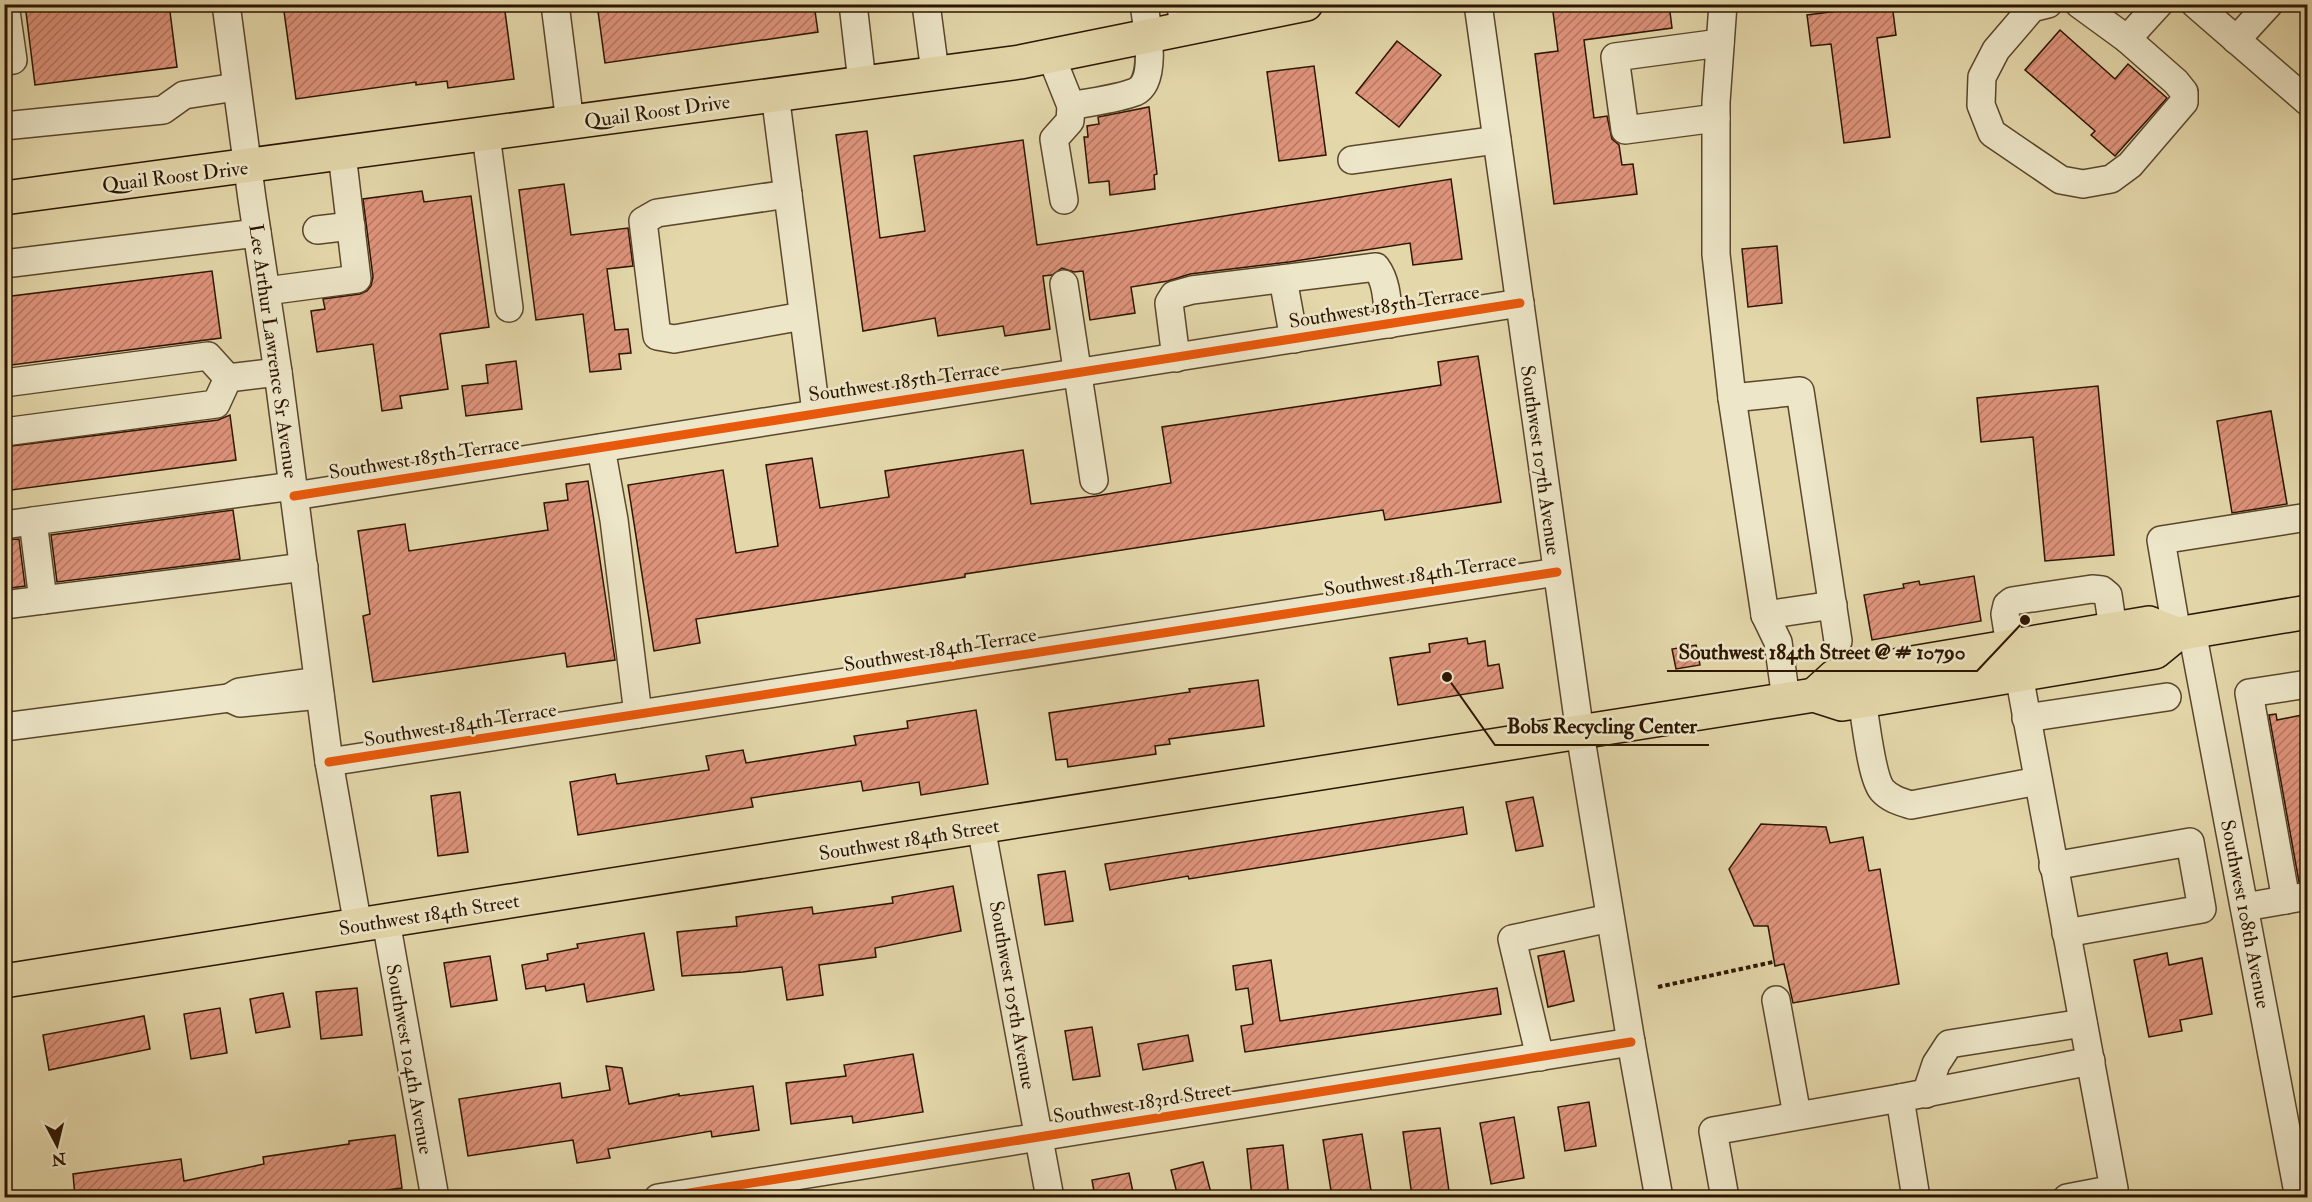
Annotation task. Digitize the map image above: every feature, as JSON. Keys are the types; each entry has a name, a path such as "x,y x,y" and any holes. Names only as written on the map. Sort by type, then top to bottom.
{"main road":[{"name":"Quail Roost Drive","path":"4,198 486,135 1051,56 1149,36 1183,17 1306,4"},
{"name":"Southwest 184th Street","path":"4,981 1800,697 1842,704 1862,701 2015,661 2113,629 2149,624 2184,632 2307,612"},
{"name":"Southwest 184th Street","path":"1800,697 1835,676 2155,652 2184,632"}],"street":[{"path":"4,61 13,60 5,4"},
{"path":"226,4 248,167"},
{"path":"555,4 570,123"},
{"path":"853,4 862,82"},
{"path":"926,4 935,72"},
{"path":"1071,106 1137,91 1148,78 1149,36 1144,4"},
{"name":"Southwest 107th Avenue","path":"1479,4 1580,733 1630,1042 1659,1197"},
{"path":"1723,4 1716,118 1716,254 1732,398 1765,615 1800,697"},
{"path":"2048,4 2032,8 1996,50 1982,77 1981,105 1992,133 2061,180 2083,184 2112,179 2130,165 2184,102 2184,92 2176,82 2127,39 2079,4"},
{"path":"2127,39 2159,4"},
{"path":"2195,4 2307,102"},
{"path":"2236,40 2269,4"},
{"path":"1716,118 1625,130 1615,57 1720,43"},
{"path":"1051,56 1071,106 1070,121 1054,139 1064,200"},
{"path":"4,126 163,110 184,95 236,87"},
{"path":"775,94 816,412"},
{"path":"486,135 509,308"},
{"path":"1352,160 1497,140"},
{"path":"266,291 357,279 342,154"},
{"name":"Lee Arthur Lawrence Sr Avenue","path":"248,167 278,372 329,762 372,924"},
{"path":"788,194 657,213 643,221 657,336 675,339 803,316"},
{"path":"317,230 351,226"},
{"path":"4,264 257,233"},
{"path":"1176,358 1169,303 1174,295 1192,290 1376,267 1382,275 1389,324"},
{"path":"1283,279 1294,339"},
{"path":"1064,284 1094,480"},
{"name":"Southwest 185th Terrace","path":"4,525 294,491 602,448 816,412 1078,374 1520,303"},
{"path":"4,383 208,356 228,378"},
{"path":"228,378 278,372"},
{"path":"4,432 216,404 228,378"},
{"path":"1732,398 1800,391 1838,641"},
{"path":"602,448 614,520 638,714"},
{"name":"Southwest 108th Avenue","path":"2299,1197 2245,907 2184,632 2161,540 2307,517"},
{"path":"33,521 43,600"},
{"path":"4,605 304,567"},
{"name":"Southwest 184th Terrace","path":"329,762 1557,572"},
{"path":"2067,1197 2114,1189 2005,614 2007,605 2012,601 2092,589 2102,590 2108,595 2113,629"},
{"path":"1765,615 1833,605"},
{"path":"2245,907 2297,898 2249,693 2307,684"},
{"path":"4,727 229,698 240,703 319,688"},
{"path":"2026,718 2167,697"},
{"path":"1862,701 1875,772 1881,789 1895,800 1911,805 1922,804 2038,781"},
{"name":"Southwest 105th Avenue","path":"981,827 1050,1197"},
{"path":"2053,866 2190,842 2202,909 2066,933"},
{"path":"1540,1057 1512,939 1610,918"},
{"name":"Southwest 104th Avenue","path":"372,924 435,1197"},
{"path":"1776,1000 1797,1115"},
{"path":"1916,1197 1913,1096 1949,1044 2083,1023"},
{"name":"Southwest 183rd Street","path":"658,1197 1630,1042"},
{"path":"1723,1197 1713,1131 1913,1096 2091,1061"}],"path":[{"path":"1658,987 1773,962"}],"building":[{"path":"25,4 169,4 177,67 35,85"},
{"path":"283,4 504,4 514,79 448,88 447,81 416,85 416,82 296,99"},
{"path":"597,4 814,4 818,32 605,63"},
{"path":"1552,4 1669,4 1672,28 1584,40 1594,118 1607,116 1612,139 1619,145 1622,165 1633,164 1637,194 1554,204 1535,54 1558,51"},
{"path":"1892,4 1896,35 1877,38 1890,137 1844,143 1831,44 1811,46 1807,15"},
{"path":"2060,30 2115,79 2128,64 2167,98 2115,156 2091,135 2095,131 2025,70"},
{"path":"1397,41 1441,75 1399,127 1356,93"},
{"path":"1314,66 1326,155 1279,161 1267,72"},
{"path":"1149,107 1157,174 1154,175 1155,189 1110,195 1109,181 1089,183 1084,137 1088,137 1087,126 1099,124 1098,117"},
{"path":"867,131 880,238 925,231 914,156 1023,140 1037,245 1451,179 1462,259 1413,265 1410,243 1289,262 1190,274 1168,281 1131,287 1135,313 1090,320 1083,271 1074,272 1062,268 1052,275 1043,276 1050,329 1005,336 1003,326 938,336 935,318 863,331 836,135"},
{"path":"564,184 571,235 628,228 633,266 607,269 615,330 628,329 631,353 619,354 621,369 590,372 583,314 536,320 519,190"},
{"path":"422,191 424,202 471,196 489,327 440,334 448,389 400,396 402,408 382,411 373,344 317,352 311,311 325,309 323,299 360,294 371,286 373,277 363,199"},
{"path":"1777,246 1782,303 1748,307 1742,249"},
{"path":"212,271 221,338 4,366 4,297"},
{"path":"1478,356 1501,502 1385,520 1383,510 965,574 965,577 696,619 700,643 654,651 628,485 723,470 736,553 778,546 766,465 812,458 820,508 889,497 885,471 1023,450 1031,504 1096,496 1171,483 1162,427 1441,385 1438,362"},
{"path":"516,361 522,409 466,416 462,386 488,383 486,365"},
{"path":"2098,386 2114,555 2045,561 2033,437 1981,442 1977,398"},
{"path":"2271,411 2287,504 2232,513 2217,421"},
{"path":"230,415 236,460 4,491 4,447 218,420"},
{"path":"588,481 615,660 567,667 565,653 373,682 363,616 370,614 358,531 405,524 409,551 548,530 544,503 568,500 566,484"},
{"path":"233,510 240,559 57,582 51,535"},
{"path":"19,539 25,586 4,589 4,540"},
{"path":"1974,576 1981,621 1872,640 1864,595 1904,588 1903,584 1919,581 1920,585"},
{"path":"1467,638 1468,644 1485,641 1488,666 1499,664 1503,688 1398,705 1390,658 1430,652 1429,644"},
{"path":"1696,645 1700,665 1676,669 1672,649"},
{"path":"1258,680 1264,726 1169,739 1170,744 1155,746 1156,754 1068,767 1067,759 1056,760 1049,713 1190,692 1189,689"},
{"path":"976,710 988,784 921,795 919,782 863,791 861,781 751,798 753,807 578,835 570,782 615,774 617,784 709,770 706,756 743,750 746,763 856,745 854,736 908,728 907,721"},
{"path":"2276,714 2277,720 2307,714 2307,881 2299,882 2269,715"},
{"path":"460,792 468,852 438,856 431,796"},
{"path":"1533,797 1543,846 1516,851 1506,802"},
{"path":"1463,807 1467,834 1110,890 1105,864"},
{"path":"1761,824 1826,827 1830,843 1863,837 1869,871 1880,869 1899,984 1793,1003 1784,964 1775,966 1768,926 1754,926 1729,869"},
{"path":"1065,871 1073,921 1045,925 1038,875"},
{"path":"953,886 961,931 875,948 876,957 819,965 823,995 787,1000 782,967 682,976 677,932 737,926 736,917 812,907 813,914 893,903 892,897"},
{"path":"644,933 654,990 587,1002 584,984 546,991 545,986 526,989 522,965 548,960 547,954 578,948 577,944"},
{"path":"1564,951 1574,1001 1548,1007 1538,956"},
{"path":"2167,953 2169,965 2202,958 2212,1014 2180,1020 2182,1031 2149,1037 2134,960"},
{"path":"490,956 497,1000 451,1007 444,963"},
{"path":"1271,960 1280,1021 1497,988 1501,1014 1245,1052 1241,1026 1253,1024 1248,988 1236,990 1233,966"},
{"path":"357,988 362,1035 321,1039 316,992"},
{"path":"283,993 290,1027 256,1033 250,999"},
{"path":"220,1008 227,1053 191,1059 184,1014"},
{"path":"144,1016 150,1049 49,1070 43,1035"},
{"path":"1092,1027 1100,1076 1073,1080 1065,1031"},
{"path":"1188,1035 1193,1061 1143,1070 1138,1044"},
{"path":"913,1054 923,1112 853,1123 852,1116 791,1124 786,1083 846,1076 844,1065"},
{"path":"606,1066 622,1068 629,1104 679,1094 679,1096 753,1086 759,1130 712,1137 711,1131 608,1149 610,1158 577,1163 573,1140 468,1156 459,1099 560,1083 562,1098 610,1090"},
{"path":"1589,1102 1596,1146 1565,1151 1558,1107"},
{"path":"1514,1117 1524,1178 1491,1184 1480,1123"},
{"path":"1440,1128 1449,1191 1412,1196 1403,1132"},
{"path":"1362,1134 1372,1197 1332,1197 1323,1140"},
{"path":"395,1135 402,1188 331,1197 75,1197 73,1174 181,1159 184,1181 264,1164 263,1157"},
{"path":"1283,1145 1289,1197 1252,1197 1247,1149"},
{"path":"1203,1162 1212,1197 1178,1197 1171,1170"},
{"path":"1129,1173 1134,1197 1095,1197 1092,1180"}],"cycle path":[{"path":"294,496 1520,303"},
{"path":"329,762 1557,572"},
{"path":"658,1198 1631,1042"}],"place":[{"name":"Southwest 184th Street @ # 10790","path":"2025,620"},
{"name":"Bobs Recycling Center","path":"1447,677"}]}
